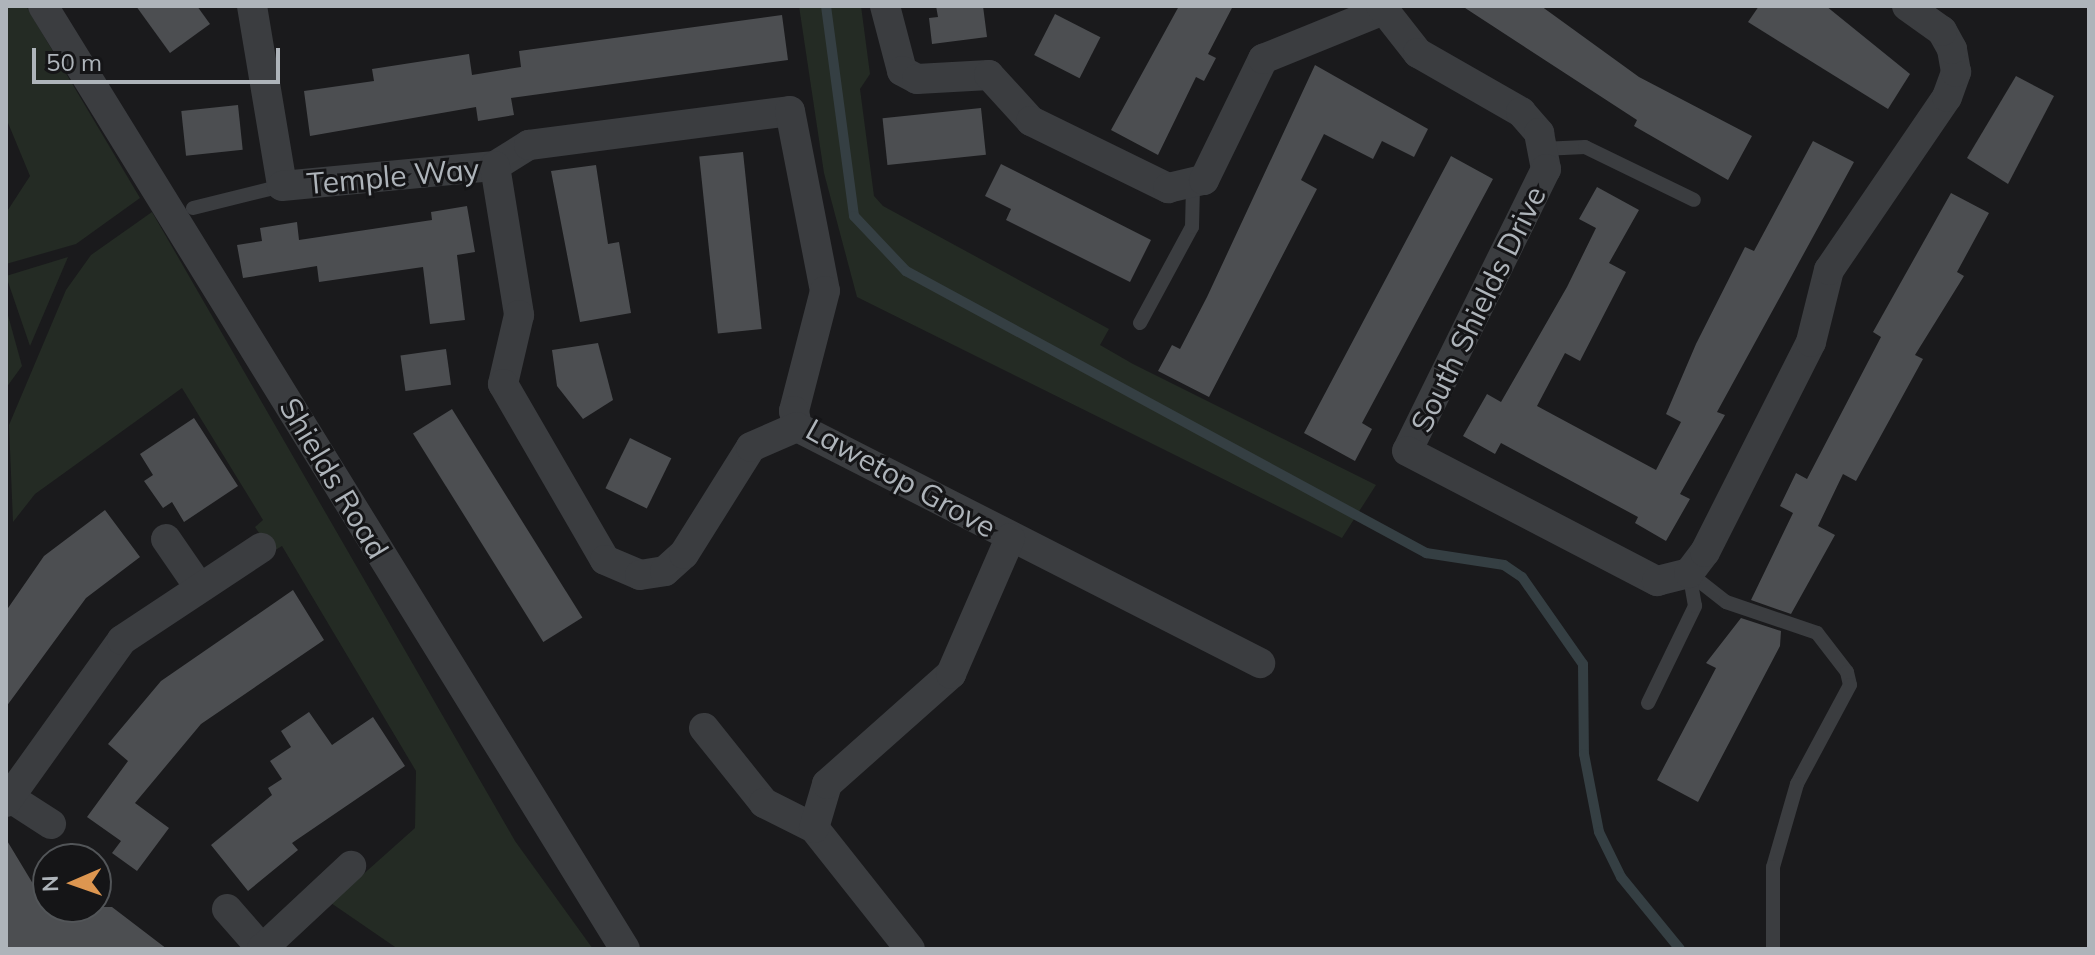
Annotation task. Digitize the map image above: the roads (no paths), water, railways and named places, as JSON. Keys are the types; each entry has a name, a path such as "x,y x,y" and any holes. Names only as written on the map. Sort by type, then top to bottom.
{"street":[{"name":"Shields Road","path":"43,6 625,949"},
{"name":"Temple Way","path":"252,6 282,186 495,166"},
{"path":"885,6 902,71 917,79 989,75 1031,121 1133,176 1193,187 1204,180 1263,59 1381,8"},
{"path":"1689,573 1811,342 1829,270 1947,97 1956,72 1952,49 1942,31 1907,6"},
{"name":"South Shields Drive","path":"1381,8 1418,53 1521,112 1542,149 1546,169 1536,202 1407,451 1657,581 1689,573"},
{"name":"Lawetop Grove","path":"495,166 529,145 790,111 825,291 794,411 797,427 1260,663"},
{"path":"495,166 519,315 503,384 605,560 640,575 665,571 684,554 751,447 797,427"},
{"path":"814,828 827,784 951,674 1010,538"},
{"path":"166,539 199,587"},
{"path":"51,824 8,800 122,640 261,548"},
{"path":"704,728 764,803 814,828 910,949"},
{"path":"227,909 262,949 351,866"}],"lane":[{"path":"1542,149 1585,147 1694,200"},
{"path":"193,208 282,186"},
{"path":"1140,323 1192,227 1193,187"},
{"path":"1648,703 1695,606 1689,573"},
{"path":"1689,573 1726,602 1817,633 1847,672 1850,685 1797,784 1773,867 1773,949"}],"waterway":[{"path":"826,6 854,216 906,271 1426,553 1504,565 1522,577 1583,664 1584,754 1599,832 1621,877 1680,949"}]}
